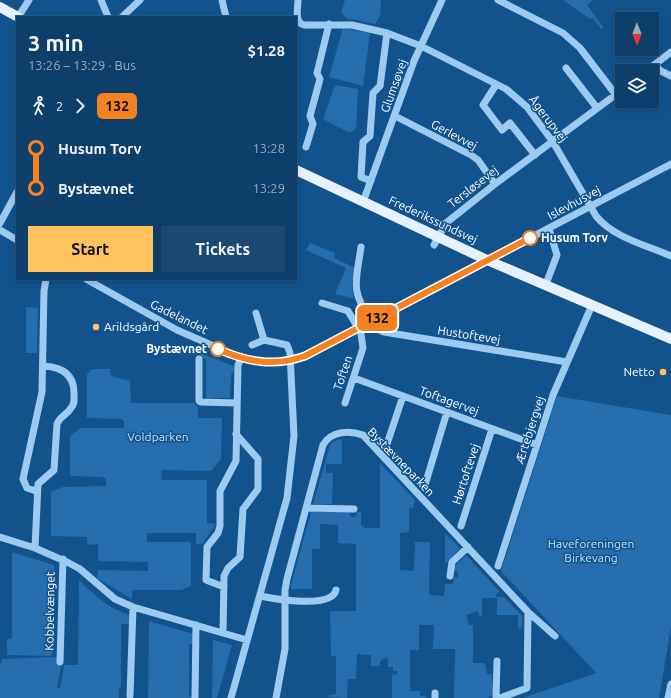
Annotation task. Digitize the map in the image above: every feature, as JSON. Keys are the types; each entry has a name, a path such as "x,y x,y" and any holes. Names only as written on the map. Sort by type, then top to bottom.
{"main road":[{"path":"0,7 16,16"},
{"name":"Frederikssundsvej","path":"297,170 363,202 436,241 546,284 671,339"}],"street":[{"path":"19,16 29,0"},
{"path":"101,0 108,16"},
{"path":"123,16 140,0"},
{"path":"222,0 226,16"},
{"name":"Ågerupvej","path":"298,0 298,20 300,24 352,25 387,32 421,46 496,84 517,97 527,107 553,142 596,216 608,228 671,256"},
{"name":"Glumsøvej","path":"363,202 421,46 442,0"},
{"path":"498,0 563,33 573,40 615,87"},
{"path":"306,147 313,124 310,116 320,79 317,73 329,24"},
{"name":"Glumsøvej","path":"371,181 361,177 364,142 370,136 373,94 380,86 387,32"},
{"path":"655,64 671,52"},
{"path":"566,68 597,108"},
{"path":"659,69 671,76"},
{"path":"496,84 483,105 502,130 510,124 535,155"},
{"name":"Tersløsevej","path":"436,241 446,223 494,184 615,95"},
{"name":"Gerlevvej","path":"394,116 471,155 478,160 494,184"},
{"name":"Islevhusvej","path":"373,320 671,164"},
{"path":"0,223 16,194"},
{"path":"546,284 557,255 549,229"},
{"path":"0,230 16,239"},
{"path":"361,247 355,287 360,304 373,320"},
{"path":"36,491 27,488 23,480 42,392 44,366 44,291 46,280"},
{"name":"Gadelandet","path":"88,280 177,330 241,358 266,363 291,361 305,356 373,320"},
{"path":"322,303 348,311 359,327"},
{"name":"Ærtebjergvej","path":"498,566 553,395 592,305"},
{"path":"256,313 264,340"},
{"name":"Hustoftevej","path":"373,320 381,331 384,332 567,362"},
{"name":"Toften","path":"344,402 354,378 363,348 359,327"},
{"path":"231,698 287,498 292,462 295,416 291,361 287,345 264,340 252,345"},
{"path":"224,587 206,580 206,551 209,542 218,533 220,526 220,491 235,466 238,365 241,358"},
{"path":"200,359 199,401 237,403"},
{"path":"35,548 36,491 41,480 54,470 57,424 59,418 71,409 74,404 74,386 68,374 56,367 44,366"},
{"name":"Toftagervej","path":"354,378 537,445"},
{"path":"387,444 403,396"},
{"path":"425,485 447,412"},
{"name":"Hørtoftevej","path":"461,526 492,429"},
{"name":"Bystævneparken","path":"276,698 285,649 285,600 287,579 326,439 336,433 355,433 363,435 528,612 555,636"},
{"path":"223,633 225,572 241,553 243,509 258,489 258,459 236,434"},
{"path":"306,508 354,509"},
{"name":"Kobbelvænget","path":"0,537 35,548 80,569 115,599 132,608 247,640"},
{"path":"450,576 452,562 468,547"},
{"name":"Kobbelvænget","path":"60,662 62,560"},
{"path":"260,596 285,600 325,600 332,597 336,590"},
{"path":"130,696 132,608"},
{"path":"500,698 527,688 528,612"},
{"path":"196,625 196,698"},
{"path":"496,698 497,661"},
{"path":"668,698 671,684"}],"green space":[{"path":"345,0 381,0 380,16 375,24 346,18 341,12"},
{"path":"563,0 593,0 587,5 603,27 601,29 593,18 590,19"},
{"path":"343,28 370,33 363,86 329,77"},
{"path":"335,85 358,89 356,128 350,133 323,119"},
{"path":"310,243 335,253 334,258 355,268 352,286 354,299 335,294 346,268 306,250"},
{"path":"26,307 38,308 37,353 26,353"},
{"path":"200,353 234,366 235,369 231,375 230,398 206,398 206,358 201,358"},
{"name":"Voldparken","path":"92,369 110,369 111,376 130,381 131,403 194,403 198,407 198,418 222,418 221,459 211,471 161,470 162,480 207,480 207,523 216,524 202,544 196,544 196,533 147,533 147,542 191,542 191,586 181,590 132,590 132,599 97,578 98,570 148,571 148,562 98,561 98,544 87,545 87,537 51,536 51,492 63,487 106,486 106,479 102,477 70,476 70,436 81,428 124,428 124,421 121,419 87,418 87,374"},
{"name":"Haveforeningen Birkevang","path":"557,396 671,415 671,627 659,698 523,698 596,673 501,571"},
{"path":"342,439 342,464 326,464 326,473 333,473 332,504 313,504 330,445 334,441"},
{"path":"380,463 415,500 413,508 409,508 409,532 400,533 400,570 414,571 415,542 430,542 429,595 444,596 445,584 453,584 454,578 458,577 458,572 454,571 453,568 466,555 499,591 496,594 497,597 504,597 522,616 522,629 518,628 518,615 497,615 497,598 482,598 482,616 479,616 478,611 466,615 469,625 473,625 473,663 485,663 487,674 492,674 493,695 488,698 454,698 455,649 433,649 434,625 419,625 419,650 410,650 410,691 420,691 420,696 426,696 426,698 392,698 392,677 393,674 397,675 397,671 393,671 393,667 388,667 388,658 381,660 379,666 371,666 371,655 357,654 356,679 348,679 347,698 329,697 329,695 336,694 336,656 331,656 330,611 356,611 356,544 338,543 338,525 320,524 320,549 312,549 312,589 291,589 291,585 311,512 349,512 351,517 356,517 357,512 361,512 361,525 365,528 380,528"},
{"path":"445,533 460,548 445,564"},
{"path":"12,552 54,565 52,656 7,655 7,639 12,638"},
{"path":"79,580 90,591 114,609 129,615 129,624 121,624 121,687 119,689 119,698 0,698 0,666 2,659 59,657 58,664 61,667 57,687 60,689 64,665 78,665"},
{"path":"149,621 193,634 193,644 189,644 189,696 193,698 148,698"},
{"path":"213,640 232,645 217,698 212,698"}],"bus line":[{"name":"132","path":"218,349 254,362 266,363 291,361 305,356 530,238"}],"place":[{"name":"Husum Torv","path":"530,238"},
{"name":"Arildsgård","path":"96,327"},
{"name":"Bystævnet","path":"218,349"},
{"name":"Netto","path":"663,372"}]}
